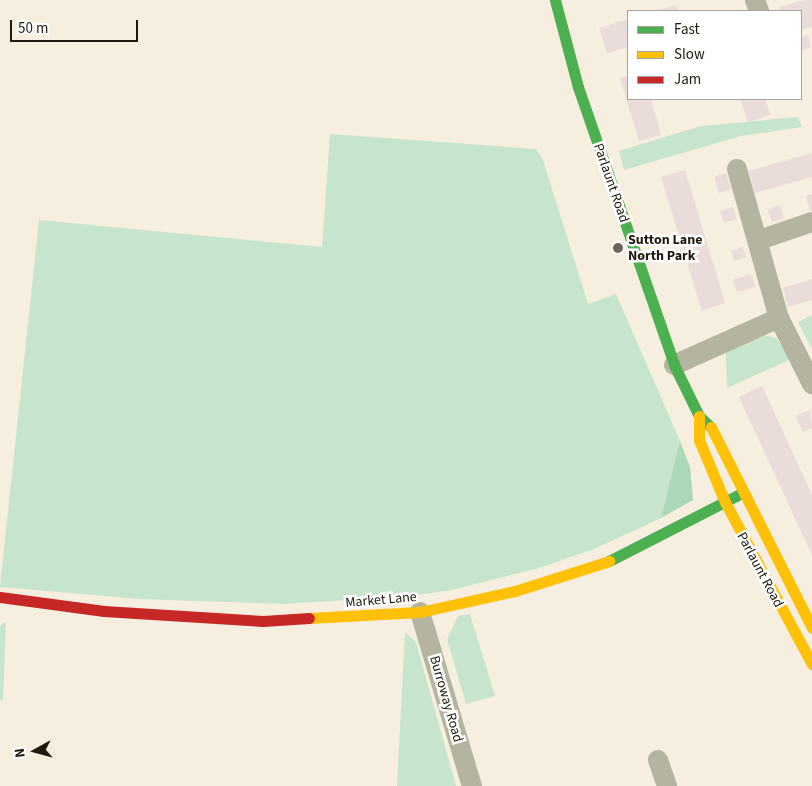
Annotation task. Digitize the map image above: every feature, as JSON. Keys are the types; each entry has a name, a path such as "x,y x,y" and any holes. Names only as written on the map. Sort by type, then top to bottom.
{"street":[{"name":"Parlaunt Road","path":"555,0 578,86 674,365 699,416 716,431 742,493 812,628"},
{"path":"737,169 759,240 779,318 812,384"},
{"path":"759,240 812,222"},
{"path":"674,365 779,318"},
{"name":"Parlaunt Road","path":"699,416 699,440 725,502 812,664"},
{"name":"Market Lane","path":"0,597 104,611 263,621 420,612 515,590 605,563 742,493"},
{"name":"Burroway Road","path":"420,612 472,786"},
{"path":"658,760 667,786"}],"green space":[{"path":"798,117 802,127 741,136 624,170 619,151 701,126"},
{"path":"330,134 536,149 543,160 588,304 616,294 680,441 661,518 594,549 539,568 452,590 411,596 283,604 139,599 0,587 39,220 322,247"},
{"path":"812,315 812,347 811,347 798,322"},
{"path":"765,335 776,338 791,359 727,388 726,352"},
{"path":"680,441 690,467 693,500 661,518"},
{"path":"470,614 495,696 466,704 447,639 458,616"},
{"path":"6,621 3,700 0,700 0,626"},
{"path":"405,632 416,642 456,786 397,786"}],"building":[{"path":"804,0 812,0 812,27 802,30 802,10 781,10 780,7"},
{"path":"676,5 678,10 659,10"},
{"path":"627,19 627,47 607,53 599,28"},
{"path":"808,35 811,47 802,51 802,37"},
{"path":"627,76 627,100 651,100 661,135 639,141 620,78"},
{"path":"740,100 765,100 770,115 748,122"},
{"path":"812,153 812,177 755,193 749,171"},
{"path":"685,170 725,303 702,311 661,177"},
{"path":"726,173 731,189 719,193 714,177"},
{"path":"812,194 812,211 810,211 806,196"},
{"path":"780,205 784,218 772,222 768,209"},
{"path":"733,207 737,219 724,223 720,211"},
{"path":"743,247 746,257 734,261 731,251"},
{"path":"751,274 755,287 737,292 733,280"},
{"path":"812,279 812,300 788,307 783,288"},
{"path":"762,386 812,495 812,555 739,397"},
{"path":"810,410 812,428 803,432 796,416"}],"traffic: fast":[{"path":"555,0 578,87 674,365 699,416 711,427"},
{"path":"609,561 742,493"}],"traffic: slow":[{"path":"699,416 699,440 725,502 812,664"},
{"path":"711,427 812,628"},
{"path":"309,618 420,612 515,591 609,561"}],"traffic: jam":[{"path":"0,597 104,611 263,621 309,618"}],"place":[{"name":"Sutton Lane North Park","path":"618,248"}]}
